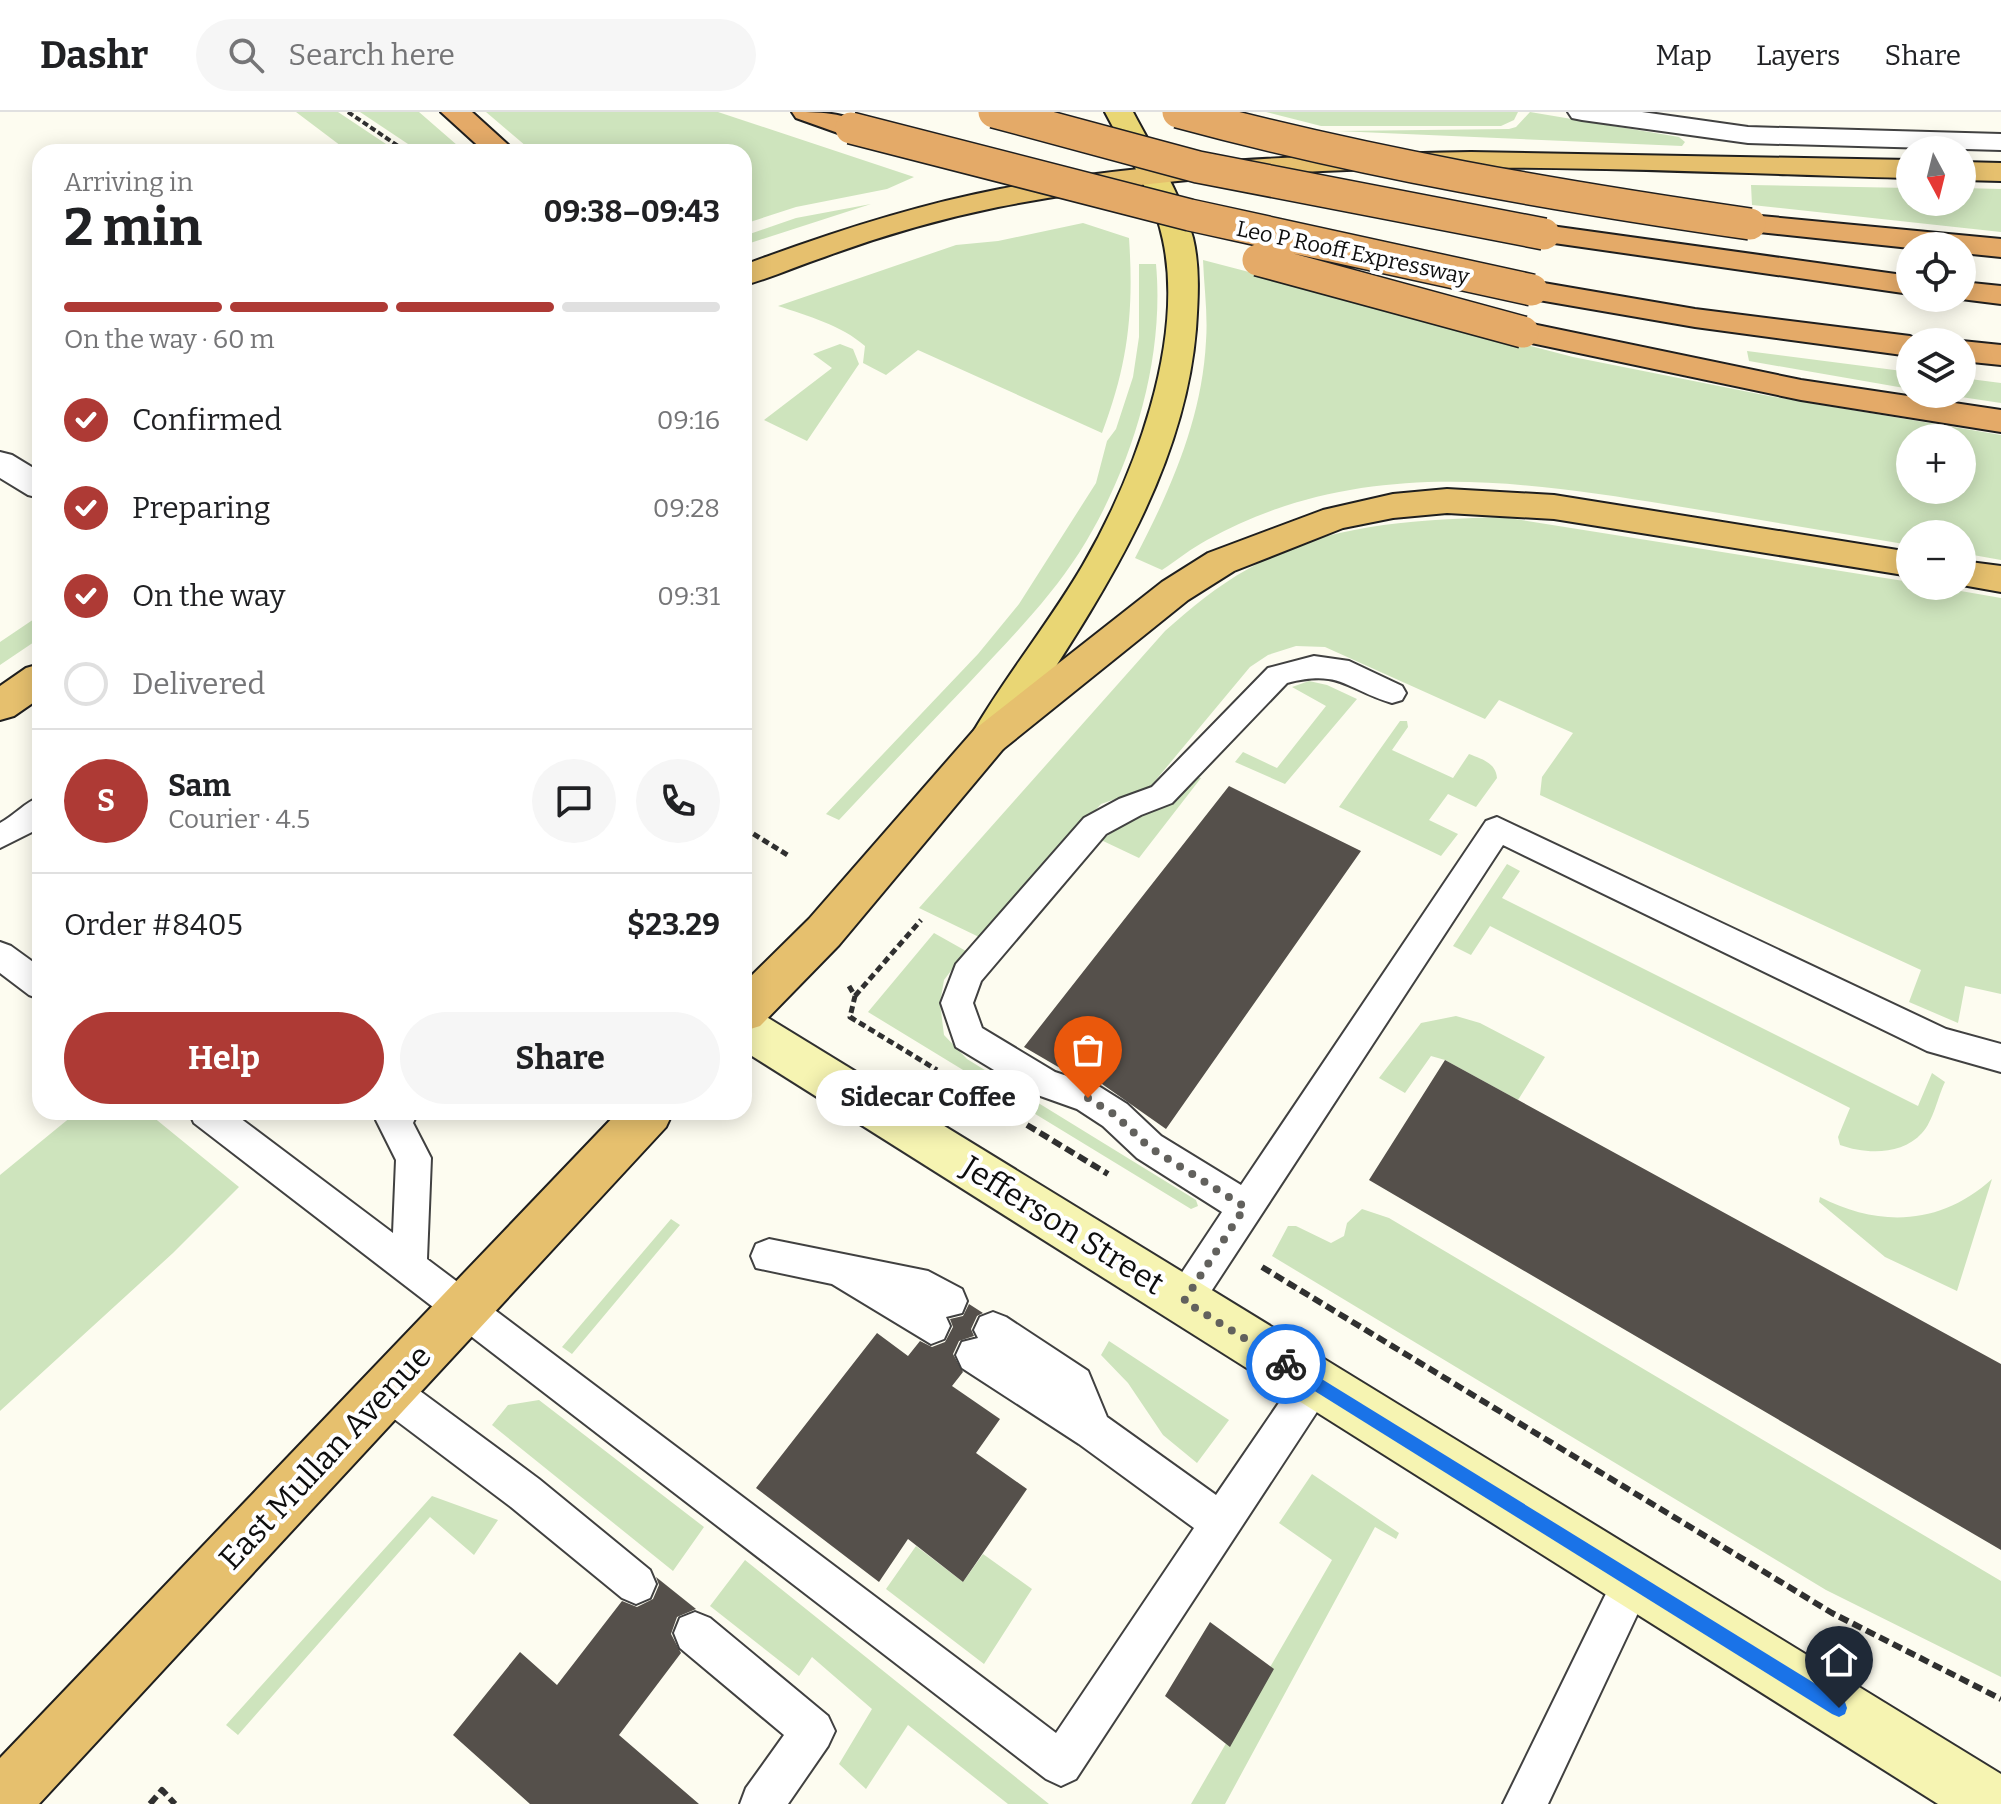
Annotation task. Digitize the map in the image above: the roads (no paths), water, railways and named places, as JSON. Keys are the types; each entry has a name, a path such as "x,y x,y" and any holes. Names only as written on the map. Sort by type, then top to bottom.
{"highway":[{"path":"455,112 493,144"},
{"name":"Leo P Rooff Expressway","path":"806,112 851,128 1022,176 1264,233 1532,290 1695,318 1896,344"},
{"name":"Leo P Rooff Expressway","path":"994,112 1191,164 1353,200 1544,234 1896,283"},
{"path":"1178,112 1238,129 1481,182 1750,224 2001,248"},
{"path":"752,273 828,245 947,212 1033,192 1154,178 1247,170 1460,162 1896,169"},
{"path":"1976,171 2001,172"},
{"path":"1022,176 1250,258 1523,332 1801,390 2001,421"},
{"path":"1976,292 2001,295"},
{"path":"1976,352 2001,355"},
{"path":"752,1004 824,932 989,739 1175,591 1221,562 1335,518 1393,506 1447,501 1554,507 1896,562"},
{"path":"1976,575 2001,579"},
{"path":"0,706 32,684"},
{"name":"East Mullan Avenue","path":"0,1802 641,1120"}],"main road":[{"path":"989,739 1100,567 1143,475 1166,416 1177,362 1183,295 1178,239 1154,178 1119,112"},
{"name":"Jefferson Street","path":"752,1032 1993,1804"}],"street":[{"path":"1582,112 1748,135 2001,142"},
{"path":"0,463 32,482"}],"lane":[{"path":"1245,1207 1149,1147 1115,1115 1088,1098 1044,1083 968,1037 957,1003 967,974 1095,826 1130,807 1162,795 1278,675 1314,666 1339,668 1392,693"},
{"path":"1184,1301 1497,829 1939,1041 2001,1058"},
{"path":"0,955 32,979"},
{"path":"217,1120 1061,1764 1315,1382"},
{"path":"399,1120 414,1158 409,1266"},
{"path":"769,1256 839,1268 940,1314"},
{"path":"984,1342 1093,1430 1221,1523"},
{"path":"387,1390 535,1501 636,1584"},
{"path":"1525,1804 1633,1581"},
{"path":"695,1633 813,1731 762,1804"}],"place":[{"name":"Sidecar Coffee","path":"1088,1098"}]}
